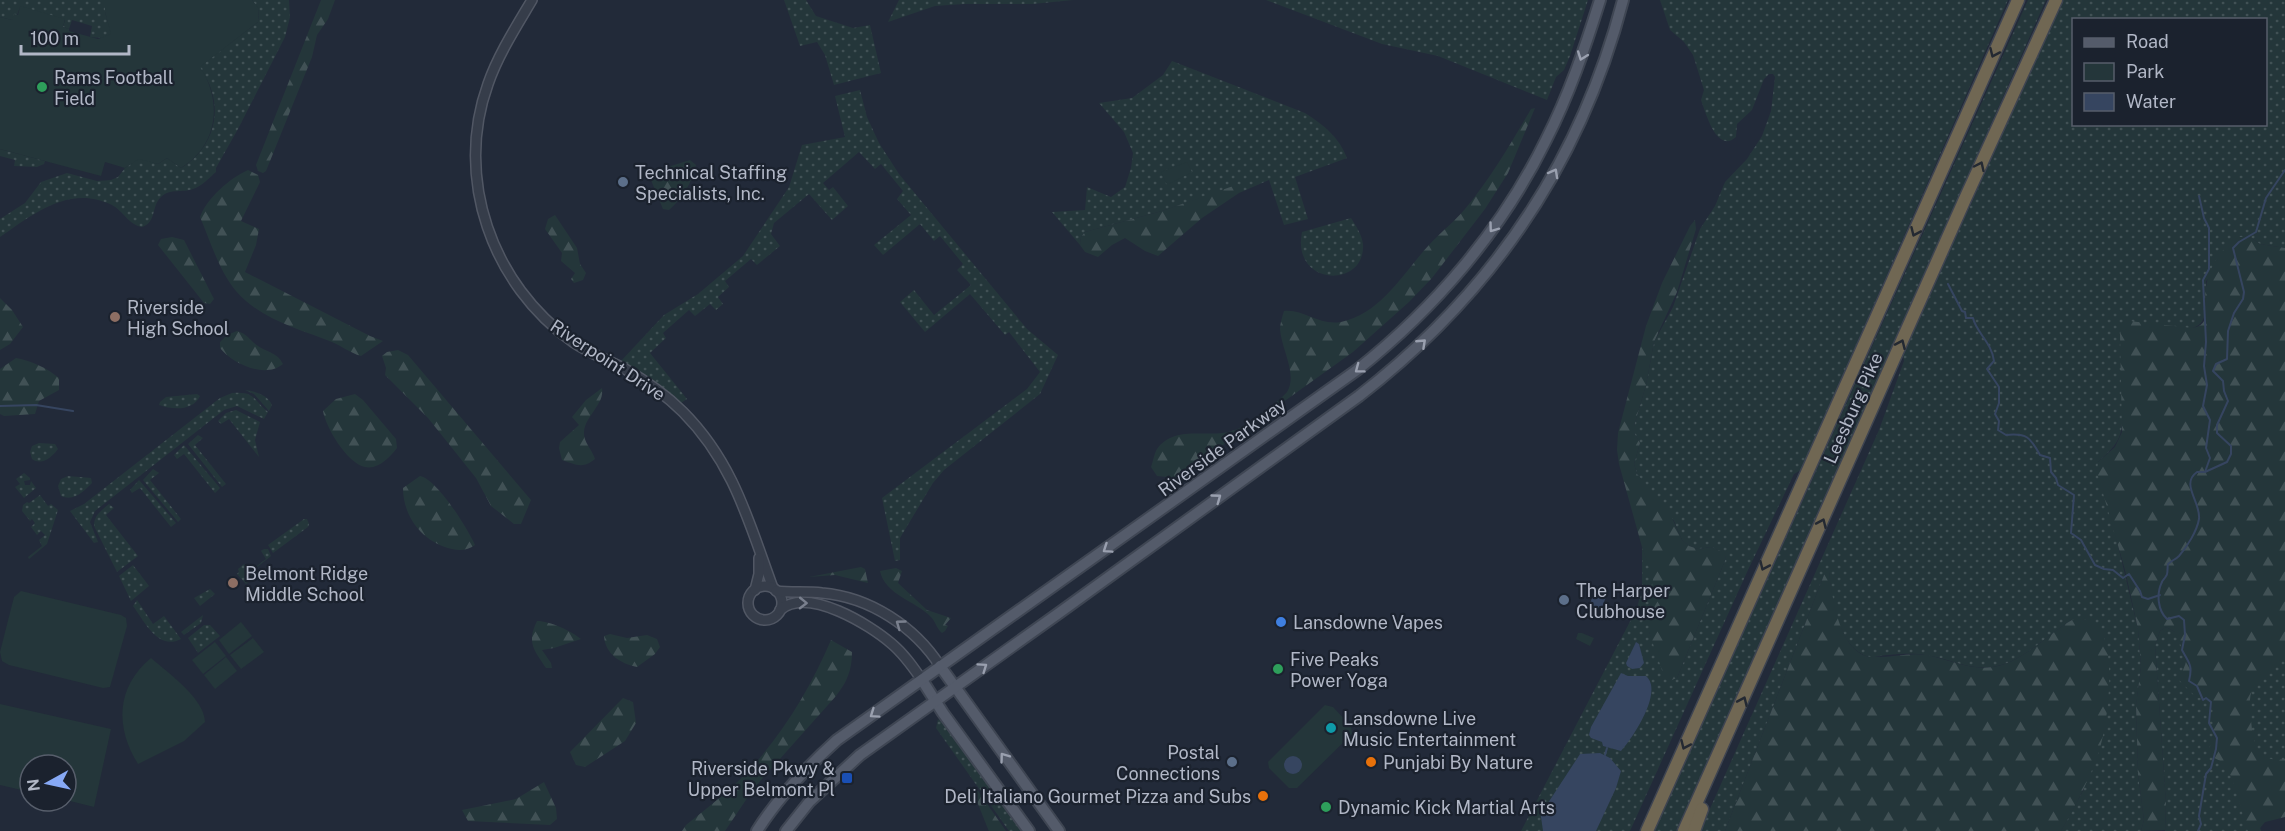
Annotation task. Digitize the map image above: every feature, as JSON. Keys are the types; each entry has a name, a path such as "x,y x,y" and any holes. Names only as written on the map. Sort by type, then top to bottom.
{"highway":[{"name":"Leesburg Pike","path":"1646,831 2018,0"},
{"name":"Leesburg Pike","path":"1684,831 1960,210 2056,0"},
{"path":"1694,831 1728,735"}],"main road":[{"name":"Riverside Parkway","path":"757,831 786,789 845,735 1357,370 1425,310 1471,258 1495,226 1536,160 1571,84 1600,0"},
{"path":"786,831 810,801 860,754 1359,396 1407,357 1457,308 1519,230 1558,167 1595,88 1623,0"},
{"path":"940,666 1059,831"},
{"path":"922,680 1029,831"}],"street":[{"name":"Riverpoint Drive","path":"532,0 495,67 480,112 476,150 477,177 483,212 493,243 519,290 545,319 580,347 624,369 654,388 683,412 701,432 721,460 738,490 775,590"},
{"name":"Riverpoint Drive","path":"755,590 759,574 758,544"},
{"path":"922,680 893,645 860,621 812,603 793,603 770,619 764,620 754,615 749,603 755,590 764,586 775,590 837,595 873,607 900,623 918,638 940,666"},
{"path":"775,590 782,600 780,610"}],"green space":[{"path":"0,0 105,0 105,12 113,39 90,37 92,26 72,20 69,29 63,27 65,20 20,7 12,20 0,17"},
{"path":"105,0 252,0 259,9 258,22 200,67 212,94 213,122 203,148 181,168 167,158 158,164 139,159 125,168 105,162 101,176 0,149 0,17 12,20 14,14 18,15 20,6 65,19 63,27 69,31 98,39 111,34 105,12"},
{"path":"252,0 289,0 290,17 285,37 216,168 216,172 196,188 165,194 158,201 150,221 142,227 133,224 112,205 96,199 81,198 53,204 0,237 0,219 25,203 41,182 67,173 97,181 111,180 118,177 125,168 139,158 158,164 167,158 181,168 190,162 210,136 215,114 211,89 199,67 258,22 259,10"},
{"path":"321,0 335,0 328,19 317,35 312,57 266,171 263,173 258,171 256,165"},
{"path":"784,0 806,0 816,16 853,28 870,25 881,73 834,85 825,55 817,42 800,46"},
{"path":"899,0 1073,0 1033,4 935,6 888,22"},
{"path":"1266,0 1588,0 1570,56 1564,70 1556,77 1547,100 1438,56 1382,44"},
{"path":"1660,0 2008,0 1801,470 1794,474 1748,570 1630,831 1521,831 1637,608 1642,589 1642,547 1654,579 1649,632 1656,648 1677,678 1726,558 1722,552 1711,547 1698,549 1682,540 1674,521 1637,474 1634,464 1640,443 1634,433 1634,426 1646,385 1654,342 1673,307 1700,229 1715,206 1725,182 1747,159 1762,136 1771,111 1775,77 1769,74 1764,79 1752,110 1737,124 1736,137 1729,141 1723,140 1713,130 1701,100 1704,90 1693,55 1684,42 1670,30"},
{"path":"2028,0 2046,0 1677,831 1654,831"},
{"path":"2063,0 2285,0 2285,248 2260,244 2250,237 2206,281 2205,316 2123,403 2121,430 2117,442 2098,462 2138,629 2141,667 2136,706 2138,774 2144,820 2141,831 2061,831 2084,789 2072,620 2027,652 1997,666 1969,666 1916,654 1870,657 1859,652 1850,644 1843,633 1834,607 1829,570 1824,575 1725,831 1700,831 1879,430 1904,361 1903,355"},
{"path":"1172,61 1305,113 1325,127 1335,138 1347,158 1295,177 1308,219 1284,225 1269,180 1239,193 1239,185 1162,211 1085,232 1081,237 1080,245 1052,212 1085,210 1087,187 1111,197 1125,187 1131,168 1133,153 1124,132 1099,103 1132,98 1163,75"},
{"path":"860,90 867,117 879,143 899,174 1027,329 1058,355 1040,394 944,470 933,483 900,538 900,560 895,561 882,498 1027,389 1040,372 1009,332 1005,335 970,294 925,332 900,302 914,290 934,315 971,285 957,270 963,264 940,236 934,241 920,224 883,255 874,245 911,215 897,199 903,191 881,164 875,169 859,152 823,183 829,190 833,187 848,206 832,220 809,194 774,223 771,234 780,246 757,265 751,259 725,281 729,287 718,297 723,304 716,310 710,304 695,316 689,310 663,333 666,338 650,353 687,399 681,403 650,378 621,361 664,315 698,294 743,256 789,187 802,145 845,137 835,96"},
{"path":"1535,108 1508,173 1485,209 1432,278 1409,302 1353,352 1177,478 1157,476 1151,467 1157,449 1165,441 1183,434 1225,433 1240,428 1287,392 1291,378 1280,329 1284,311 1298,312 1326,322 1341,322 1355,318 1368,310 1391,291 1429,245 1461,214 1500,160 1531,109"},
{"path":"0,149 45,161 37,167 14,166 15,160 0,156"},
{"path":"690,160 696,165 686,189 669,210 663,209 651,180 652,172"},
{"path":"1187,162 1192,172 1167,185 1161,172"},
{"path":"248,170 258,175 260,182 241,221 259,229 256,245 245,272 383,341 361,356 357,355 332,342 268,316 256,309 236,291 220,265 200,217 220,189"},
{"path":"1239,184 1239,193 1202,218 1158,256 1145,251 1125,238 1098,257 1085,252 1080,245 1081,237 1085,232 1162,211"},
{"path":"555,215 577,248 580,264 586,273 583,280 574,283 571,279 575,273 561,261 562,253 545,229 548,219"},
{"path":"1351,218 1363,244 1361,259 1353,269 1342,274 1330,276 1317,272 1307,263 1302,250 1302,232"},
{"path":"1695,220 1696,229 1677,292 1654,342 1646,385 1634,426 1634,433 1640,443 1634,464 1637,474 1668,509 1682,540 1698,549 1711,547 1723,552 1726,558 1677,678 1669,681 1664,676 1649,632 1653,579 1642,547 1617,450 1618,433 1646,326 1662,283"},
{"path":"172,237 184,240 214,299 210,304 204,303 158,245 161,239"},
{"path":"2239,237 2250,237 2260,244 2285,248 2285,652 2256,683 2251,692 2250,704 2253,736 2258,750 2268,758 2285,759 2285,817 2265,822 2260,828 2261,831 2248,831 2227,769 2221,761 2208,755 2214,740 2213,704 2207,696 2197,698 2179,680 2187,660 2175,632 2166,627 2160,631 2155,645 2166,803 2165,830 2141,831 2144,820 2138,774 2136,705 2141,667 2138,629 2125,570 2097,472 2098,462 2115,447 2122,432 2120,334 2122,326 2129,321 2192,328 2203,323 2209,273 2218,257"},
{"path":"0,298 12,310 23,327 10,344 0,350"},
{"path":"237,331 275,355 283,364 276,368 259,370 241,364 226,354 220,348 220,342 227,335"},
{"path":"398,350 408,355 531,500 521,524 514,524 491,506 476,478 428,418 385,375 386,368 382,356 387,352"},
{"path":"16,358 33,363 54,374 59,378 59,390 39,401 35,414 4,416 0,414 0,369"},
{"path":"602,388 601,399 585,426 584,432 595,459 583,465 575,465 562,460 560,442 579,425 572,417 586,400"},
{"path":"245,390 268,399 272,405 269,411 254,394"},
{"path":"232,393 246,393 253,397 268,412 264,419 237,406 224,410 95,511 90,522 98,542 94,543 70,511 84,504 220,398"},
{"path":"197,394 200,396 197,401 188,407 170,408 159,405 166,397"},
{"path":"355,394 363,400 396,439 397,448 387,459 374,467 365,467 351,459 338,444 323,411 336,399"},
{"path":"236,410 260,422 255,440 259,457 229,419 221,424 218,421 226,413"},
{"path":"198,435 203,438 195,445 226,484 222,487 188,444"},
{"path":"39,443 55,444 58,449 46,460 39,462 32,459 30,452 32,446"},
{"path":"184,445 220,488 215,493 184,454 177,459 174,455"},
{"path":"153,469 159,473 150,480 181,519 178,522 143,480"},
{"path":"24,473 30,478 24,481 25,485 30,485 31,481 36,488 24,498 15,487 20,484 16,479"},
{"path":"68,476 91,478 92,483 74,497 61,496 58,486 61,479"},
{"path":"420,476 427,479 443,495 475,545 464,550 452,549 433,541 417,528 407,509 403,488"},
{"path":"139,480 176,523 171,527 140,488 132,493 130,490"},
{"path":"40,495 48,506 51,504 58,510 47,544 29,559 28,557 42,546 39,540 45,535 41,531 37,535 31,527 35,523 32,519 30,521 22,511 23,505"},
{"path":"109,504 114,508 106,515 138,556 117,572 94,526 97,516"},
{"path":"307,519 308,527 273,553 268,545"},
{"path":"268,549 271,556 256,568 255,578 246,584 237,574 238,569 244,564 250,571 266,559 261,551"},
{"path":"133,565 149,586 131,601 119,576"},
{"path":"861,567 865,569 868,583 835,575 809,577"},
{"path":"896,568 902,571 898,583 927,610 951,618 945,625 948,626 945,631 942,633 925,611 888,586 880,571"},
{"path":"1829,569 1835,607 1844,635 1861,654 1872,657 1920,654 1980,668 1998,666 2018,658 2072,620 2088,620 2100,629 2108,654 2109,687 2106,721 2092,770 2061,831 1725,831 1824,575"},
{"path":"210,589 215,594 200,606 194,598"},
{"path":"21,591 126,618 127,626 110,687 103,688 9,665 2,661 0,652 14,597"},
{"path":"137,600 153,624 164,616 181,639 173,642 165,641 153,633 133,606"},
{"path":"203,615 201,623 184,635 181,632"},
{"path":"537,621 560,627 581,639 542,650 552,668 546,668 533,646 532,635"},
{"path":"241,622 252,636 229,654 219,640"},
{"path":"204,625 210,625 220,636 198,653 188,638"},
{"path":"2166,627 2175,632 2285,644 2285,781 2260,828 2261,831 2165,831 2166,803 2155,645 2160,631"},
{"path":"1578,633 1594,638 1590,646 1576,639"},
{"path":"610,634 627,638 647,635 657,639 660,647 655,654 637,667 631,666 620,661 607,648 604,636"},
{"path":"253,638 264,652 241,669 230,655"},
{"path":"831,640 852,652 848,676 836,696 754,788 725,831 682,831 686,825 730,789 775,739 801,700"},
{"path":"215,642 226,656 203,674 192,660"},
{"path":"226,657 237,671 215,689 204,675"},
{"path":"151,658 176,679 199,704 205,722 184,741 138,764 125,736 123,708 125,695 131,682 139,669"},
{"path":"623,698 633,702 636,723 625,741 585,767 576,765 570,752"},
{"path":"0,704 111,729 94,807 78,803 78,753 18,753 18,789 0,785"},
{"path":"1325,705 1333,707 1351,726 1352,734 1297,788 1289,788 1269,768 1268,762"},
{"path":"938,719 946,725 1022,831 1009,831 936,728"},
{"path":"544,782 556,808 557,819 550,825 468,821 462,810 516,799"},
{"path":"976,788 1006,831 989,831 974,794"}],"water":[{"path":"1603,587 1608,591 1599,616 1587,611 1594,593 1598,588"},
{"path":"1636,642 1639,644 1644,663 1640,668 1632,669 1626,663"},
{"path":"1621,673 1628,676 1646,676 1651,683 1651,692 1639,726 1621,751 1603,746 1602,742 1589,735 1591,727"},
{"path":"1600,753 1610,758 1621,771 1616,788 1596,831 1543,831 1540,810 1548,803 1580,754"},
{"path":"1289,756 1297,756 1302,761 1300,772 1289,774 1284,769 1284,761"}],"waterway":[{"path":"2198,831 2201,824 2199,816 2206,774 2211,768 2217,738 2209,723 2211,702 2206,698 2203,700 2197,686 2189,681 2190,668 2182,650 2185,635 2184,620 2179,616 2167,619 2164,616 2160,607 2159,592 2162,581 2167,575 2168,564 2179,556 2198,524 2199,513 2190,482 2192,477 2197,472 2205,472 2227,462 2231,454 2231,446 2217,433 2217,425 2228,401 2223,381 2213,371 2216,364 2227,359 2228,331 2234,313 2243,299 2244,292 2233,248 2256,232 2266,198 2285,170"},
{"path":"2199,196 2209,228 2209,269 2203,280 2206,342 2204,366 2207,385 2203,406 2210,420 2206,448 2210,458 2205,472"},
{"path":"1948,284 1962,311 1965,312 1966,318 1973,318 1993,355 1994,361 1987,369 1999,387 1999,403 1995,414 1999,421 1998,430 2006,435 2019,435 2027,438 2040,455 2050,458 2051,472 2058,485 2074,495 2071,533 2081,540 2095,565 2113,570 2123,578 2129,574 2142,597 2148,599 2160,595"},
{"path":"0,406 36,405 73,411"},
{"path":"1605,755 1607,748"}],"place":[{"name":"Rams Football Field","path":"42,87"},
{"name":"Technical Staffing Specialists, Inc.","path":"623,182"},
{"name":"Riverside High School","path":"115,317"},
{"name":"Belmont Ridge Middle School","path":"233,583"},
{"name":"The Harper Clubhouse","path":"1564,600"},
{"name":"Lansdowne Vapes","path":"1281,622"},
{"name":"Five Peaks Power Yoga","path":"1278,669"},
{"name":"Lansdowne Live Music Entertainment","path":"1331,728"},
{"name":"Postal Connections","path":"1232,762"},
{"name":"Punjabi By Nature","path":"1371,762"},
{"name":"Riverside Pkwy & Upper Belmont Pl","path":"847,778"},
{"name":"Deli Italiano Gourmet Pizza and Subs","path":"1263,796"},
{"name":"Dynamic Kick Martial Arts","path":"1326,807"}]}
